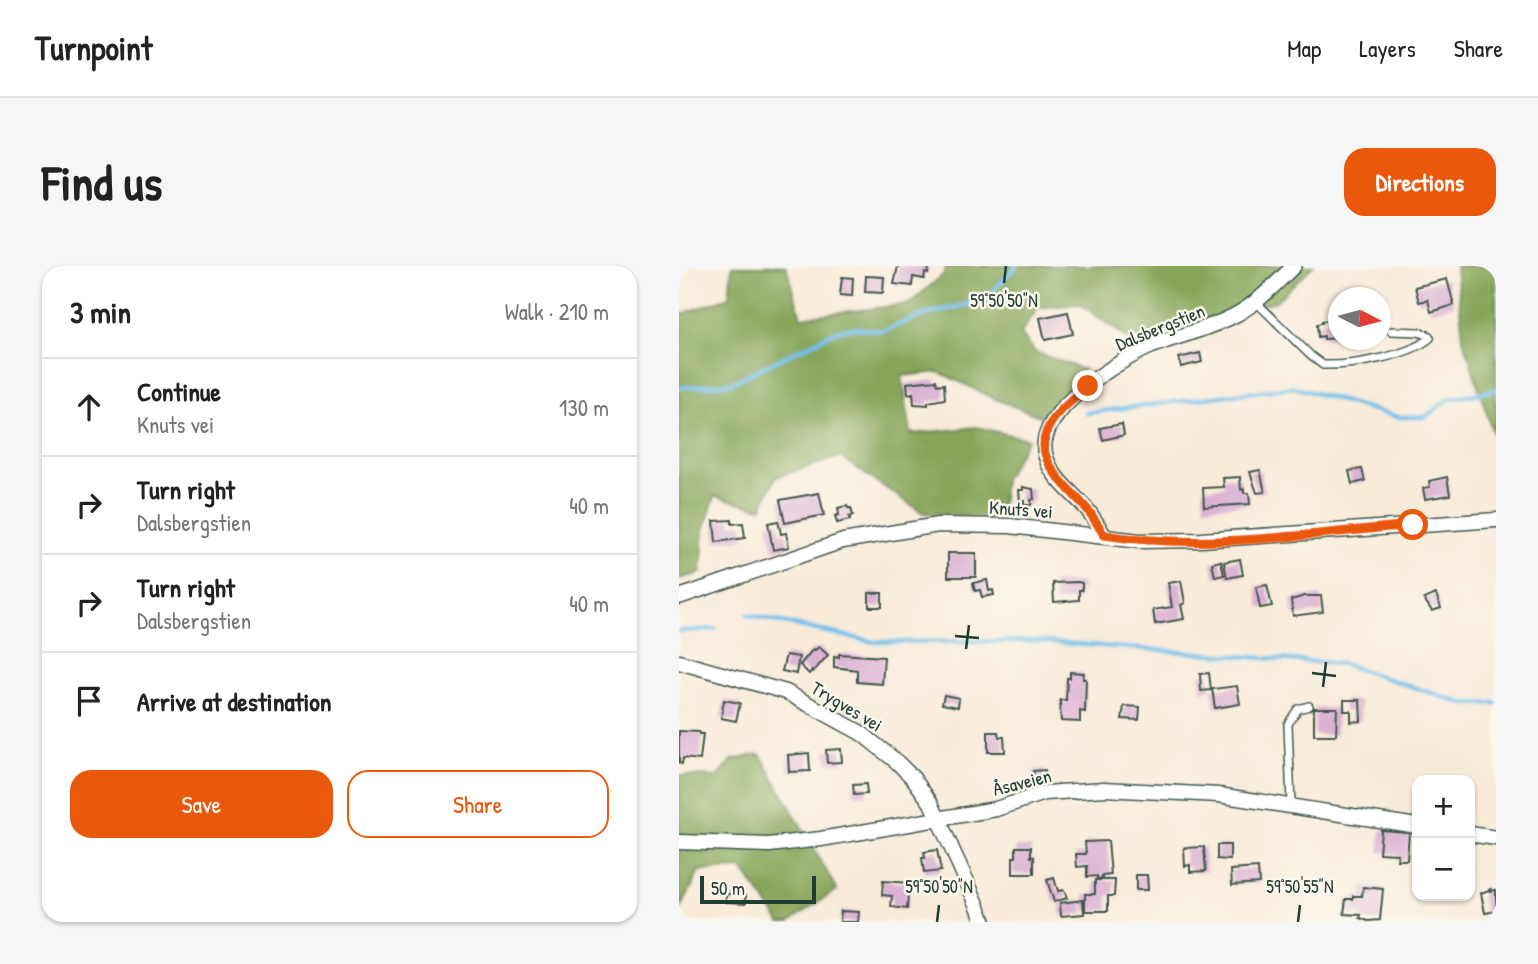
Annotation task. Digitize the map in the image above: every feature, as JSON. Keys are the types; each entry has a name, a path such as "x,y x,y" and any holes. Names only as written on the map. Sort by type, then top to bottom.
{"street":[{"name":"Dalsbergstien","path":"1104,535 1087,509 1053,472 1045,457 1045,438 1055,416 1120,362 1154,346 1223,322 1256,302 1294,266"},
{"name":"Knuts vei","path":"679,597 843,541 938,525 1010,526 1140,541 1201,540 1496,520"},
{"name":"Trygves vei","path":"679,662 786,692 860,733 913,778 930,803 984,922"},
{"name":"Åsaveien","path":"679,842 769,845 938,820 996,809 1045,793 1104,789 1219,795 1412,825"},
{"path":"1475,835 1496,838"}],"lane":[{"path":"1256,302 1323,365 1363,363 1430,338 1418,332 1391,331"},
{"path":"1291,805 1288,724 1298,709 1309,706"}],"green space":[{"path":"732,266 786,266 801,317 909,304 943,275 947,266 1313,266 1276,301 1130,340 1080,304 1038,308 1021,333 1035,352 1084,370 1042,417 995,399 939,372 902,376 911,434 976,427 1028,439 1004,479 1000,518 923,513 840,457 776,477 761,508 715,496 704,530 701,573 679,579 679,315 729,297"},
{"path":"1456,266 1496,266 1496,443 1463,338"},
{"path":"760,754 837,890 789,922 780,922 742,869 699,871 679,913 679,775 718,777 732,760"}],"building":[{"path":"898,266 929,266 928,274 925,273 924,279 913,277 912,286 894,284"},
{"path":"866,276 884,277 883,293 865,292"},
{"path":"842,277 853,278 852,296 840,295"},
{"path":"1447,279 1454,305 1431,312 1428,300 1419,302 1415,287"},
{"path":"1068,312 1073,334 1045,340 1040,318"},
{"path":"1328,320 1328,339 1318,337 1317,324"},
{"path":"1200,353 1202,362 1181,367 1179,358"},
{"path":"936,380 937,385 944,384 945,399 928,402 928,405 914,404 913,393 908,394 907,383"},
{"path":"1122,424 1124,435 1103,440 1100,428"},
{"path":"1362,469 1365,481 1352,484 1349,471"},
{"path":"1260,470 1265,492 1257,493 1250,472"},
{"path":"1240,477 1241,490 1249,493 1250,504 1204,507 1203,488 1224,487 1223,478"},
{"path":"1447,477 1450,495 1425,499 1423,488 1430,487 1429,481"},
{"path":"1023,487 1033,489 1034,499 1031,500 1031,505 1024,505 1024,501 1020,501 1019,490 1023,490"},
{"path":"819,493 824,515 785,523 780,500"},
{"path":"838,508 851,508 853,516 849,517 850,520 837,523 835,516 839,515"},
{"path":"732,520 732,524 743,523 745,538 716,542 714,521"},
{"path":"778,521 781,534 786,533 789,547 773,550 768,523"},
{"path":"948,553 976,553 976,577 948,577"},
{"path":"1240,559 1243,575 1227,578 1224,562"},
{"path":"1221,561 1224,575 1215,577 1212,563"},
{"path":"987,580 989,591 993,590 994,595 982,597 980,590 975,591 973,583"},
{"path":"1181,581 1185,603 1181,605 1184,619 1155,624 1153,610 1172,607 1168,583"},
{"path":"1053,583 1082,583 1079,600 1054,602"},
{"path":"1267,585 1272,606 1260,608 1256,587"},
{"path":"869,593 882,593 882,607 869,607"},
{"path":"1436,594 1441,608 1432,611 1424,599"},
{"path":"1305,596 1321,596 1323,612 1293,616 1291,600"},
{"path":"819,647 828,655 809,674 800,665 813,649"},
{"path":"839,654 884,657 882,684 857,682 857,670 834,667 834,656 839,657"},
{"path":"786,655 799,657 796,674 782,671"},
{"path":"1070,672 1084,673 1083,679 1086,679 1085,712 1080,711 1080,722 1061,721 1060,700 1066,700 1067,678 1070,678"},
{"path":"1209,673 1211,690 1201,691 1200,674"},
{"path":"1237,686 1240,704 1215,708 1212,689"},
{"path":"944,695 959,698 958,707 942,704"},
{"path":"724,700 740,703 736,721 721,718"},
{"path":"1344,700 1360,700 1361,721 1351,722 1351,711 1344,711"},
{"path":"1124,706 1140,707 1139,720 1122,719"},
{"path":"1314,708 1337,708 1336,735 1314,735"},
{"path":"679,731 703,734 700,760 683,758 682,764 679,763"},
{"path":"988,732 998,732 999,737 1004,737 1005,752 988,752"},
{"path":"841,749 842,762 827,763 826,750"},
{"path":"809,753 810,771 789,772 788,755"},
{"path":"1045,770 1046,785 1035,786 1033,771"},
{"path":"866,784 867,794 854,795 853,785"},
{"path":"1381,830 1409,832 1407,860 1397,860 1398,854 1379,853"},
{"path":"1108,841 1111,875 1097,879 1097,876 1087,877 1087,866 1077,867 1076,854 1086,854 1085,842"},
{"path":"1217,845 1230,845 1230,860 1217,859"},
{"path":"1016,847 1031,847 1034,874 1013,874"},
{"path":"1204,847 1206,871 1190,872 1190,865 1185,866 1184,848"},
{"path":"937,850 941,871 924,873 924,852"},
{"path":"1258,868 1259,883 1232,885 1231,870"},
{"path":"1136,875 1147,875 1148,890 1136,890"},
{"path":"1054,878 1058,891 1064,890 1067,898 1054,902 1047,880"},
{"path":"1095,880 1115,880 1114,896 1108,896 1108,911 1085,911 1085,894 1095,894"},
{"path":"883,881 909,883 907,909 891,907 892,896 882,895"},
{"path":"1363,887 1383,889 1380,920 1368,921 1360,918 1361,915 1344,914 1346,899 1362,896"},
{"path":"1496,890 1496,911 1485,913 1481,893"},
{"path":"726,894 746,894 746,903 726,902"},
{"path":"1083,900 1084,914 1061,916 1060,903"},
{"path":"841,911 859,912 858,922 840,922"}],"waterway":[{"path":"679,388 731,383 839,330 857,328 883,331 924,315 985,300 1016,266"},
{"path":"1086,413 1293,387 1398,417 1425,417 1449,399 1496,390"},
{"path":"747,615 874,642 1035,641 1343,664 1465,704 1496,703"},
{"path":"679,631 716,629"}],"route":[{"path":"1088,386 1055,416 1045,438 1044,451 1053,472 1087,509 1104,535 1140,541 1201,540 1413,525"}]}
